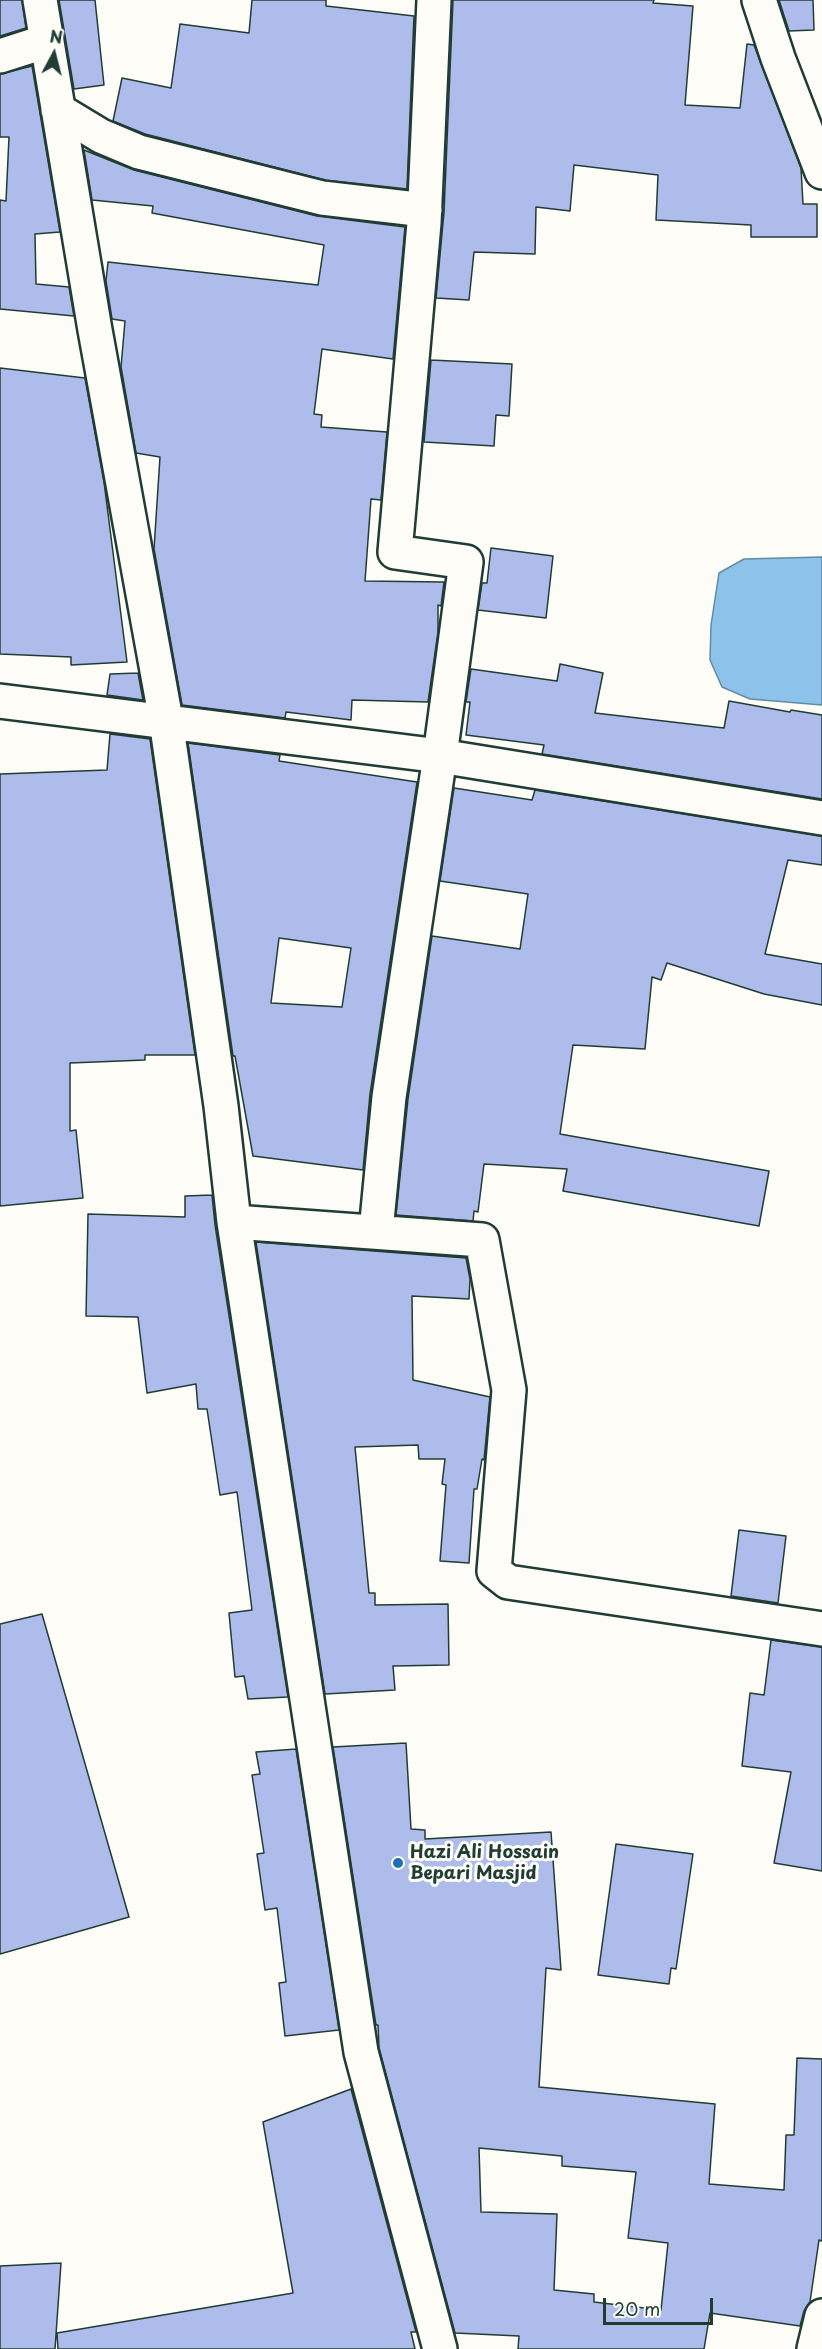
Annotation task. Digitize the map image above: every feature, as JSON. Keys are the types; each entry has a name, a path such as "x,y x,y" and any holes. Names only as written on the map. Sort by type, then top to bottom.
{"street":[{"path":"40,0 95,330 166,720 221,1106 234,1222 361,2052 440,2349"},
{"path":"376,1231 389,1097 440,756 466,562 394,552 425,210 434,0"},
{"path":"759,0 778,58 822,172"},
{"path":"0,56 47,40"},
{"path":"58,110 101,136 140,152 322,198 425,210"},
{"path":"2,694 166,720 440,756 822,818"},
{"path":"234,1222 482,1240 509,1390 494,1571 508,1582 822,1629"},
{"path":"814,2349 822,2316"}],"water":[{"path":"822,557 822,705 750,699 722,687 710,660 711,625 719,573 744,559"}],"building":[{"path":"0,0 22,0 26,28 0,36"},
{"path":"59,0 95,0 104,85 74,89"},
{"path":"252,0 326,0 326,6 414,16 407,189 325,180 145,134 113,121 122,78 171,88 180,24 249,33"},
{"path":"453,0 654,0 653,3 693,6 685,105 740,108 747,44 754,45 801,168 803,204 817,204 817,237 751,237 751,225 656,220 658,175 574,165 570,211 536,207 535,254 474,252 469,300 436,298 444,212"},
{"path":"779,0 813,0 814,30 789,31"},
{"path":"32,66 60,232 35,234 36,284 69,287 74,316 0,309 0,200 6,201 9,137 0,137 0,74"},
{"path":"84,150 134,170 317,216 405,227 393,359 322,349 314,414 322,415 321,427 387,432 381,500 371,499 365,581 444,582 441,606 438,605 438,632 428,702 352,700 351,720 286,712 285,718 182,705 154,549 160,457 136,453 121,367 125,321 112,319 106,281 108,262 318,285 324,245 152,213 153,206 92,200"},
{"path":"431,360 512,364 509,416 496,415 494,446 424,442"},
{"path":"0,368 85,378 104,482 127,662 71,665 71,657 0,654"},
{"path":"491,548 553,556 546,618 478,610 482,583 487,583"},
{"path":"560,664 603,673 595,713 724,728 729,701 822,715 822,799 542,754 544,745 466,735 470,702 466,702 471,669 557,681"},
{"path":"138,673 143,700 107,695 110,674"},
{"path":"110,734 150,739 195,1055 145,1055 145,1060 70,1063 70,1131 76,1130 83,1198 0,1206 0,774 107,770"},
{"path":"188,743 280,755 279,761 417,782 370,1094 363,1170 253,1156 235,1056 233,1056","holes":["279,938 351,948 342,1007 271,1003"]},
{"path":"454,788 532,800 535,790 822,836 822,865 788,860 765,954 822,964 822,1005 764,994 667,963 661,980 652,977 645,1049 573,1045 560,1134 769,1171 759,1226 563,1191 567,1169 484,1164 478,1212 474,1211 473,1221 396,1215 408,1099 432,936 520,949 528,894 440,881"},
{"path":"212,1195 288,1697 248,1699 244,1676 235,1677 229,1613 252,1610 237,1492 220,1495 207,1409 198,1409 196,1384 147,1393 138,1317 86,1316 88,1214 185,1217 185,1196"},
{"path":"256,1242 466,1258 470,1279 469,1299 412,1296 413,1380 490,1397 484,1460 482,1459 477,1489 474,1489 469,1563 440,1561 446,1485 442,1484 445,1459 419,1459 418,1445 355,1447 369,1593 375,1593 375,1605 448,1604 449,1665 393,1666 395,1690 325,1694"},
{"path":"739,1530 786,1536 778,1603 731,1596"},
{"path":"42,1614 129,1917 0,1954 0,1624"},
{"path":"771,1640 822,1647 822,1871 774,1863 791,1772 742,1766 750,1693 764,1695"},
{"path":"406,1743 411,1829 425,1830 425,1839 551,1832 561,1970 546,1968 539,2087 715,2104 709,2184 784,2190 786,2135 794,2135 797,2058 822,2059 822,2241 819,2240 810,2302 804,2311 800,2326 710,2313 704,2349 518,2349 519,2336 455,2333 379,2048 378,2025 376,2025 333,1747","holes":["479,2148 562,2156 562,2166 636,2172 628,2238 668,2243 661,2310 594,2302 594,2294 554,2290 557,2214 481,2212"]},
{"path":"296,1749 339,2030 285,2036 279,1983 286,1982 277,1908 265,1910 257,1854 264,1853 252,1775 260,1774 256,1752"},
{"path":"616,1844 693,1854 676,1969 671,1968 669,1984 598,1975"},
{"path":"351,2089 416,2332 411,2332 415,2349 58,2349 57,2333 293,2293 263,2122"},
{"path":"61,2263 55,2349 0,2349 0,2266"}],"place":[{"name":"Hazi Ali Hossain Bepari Masjid","path":"398,1863"}]}
